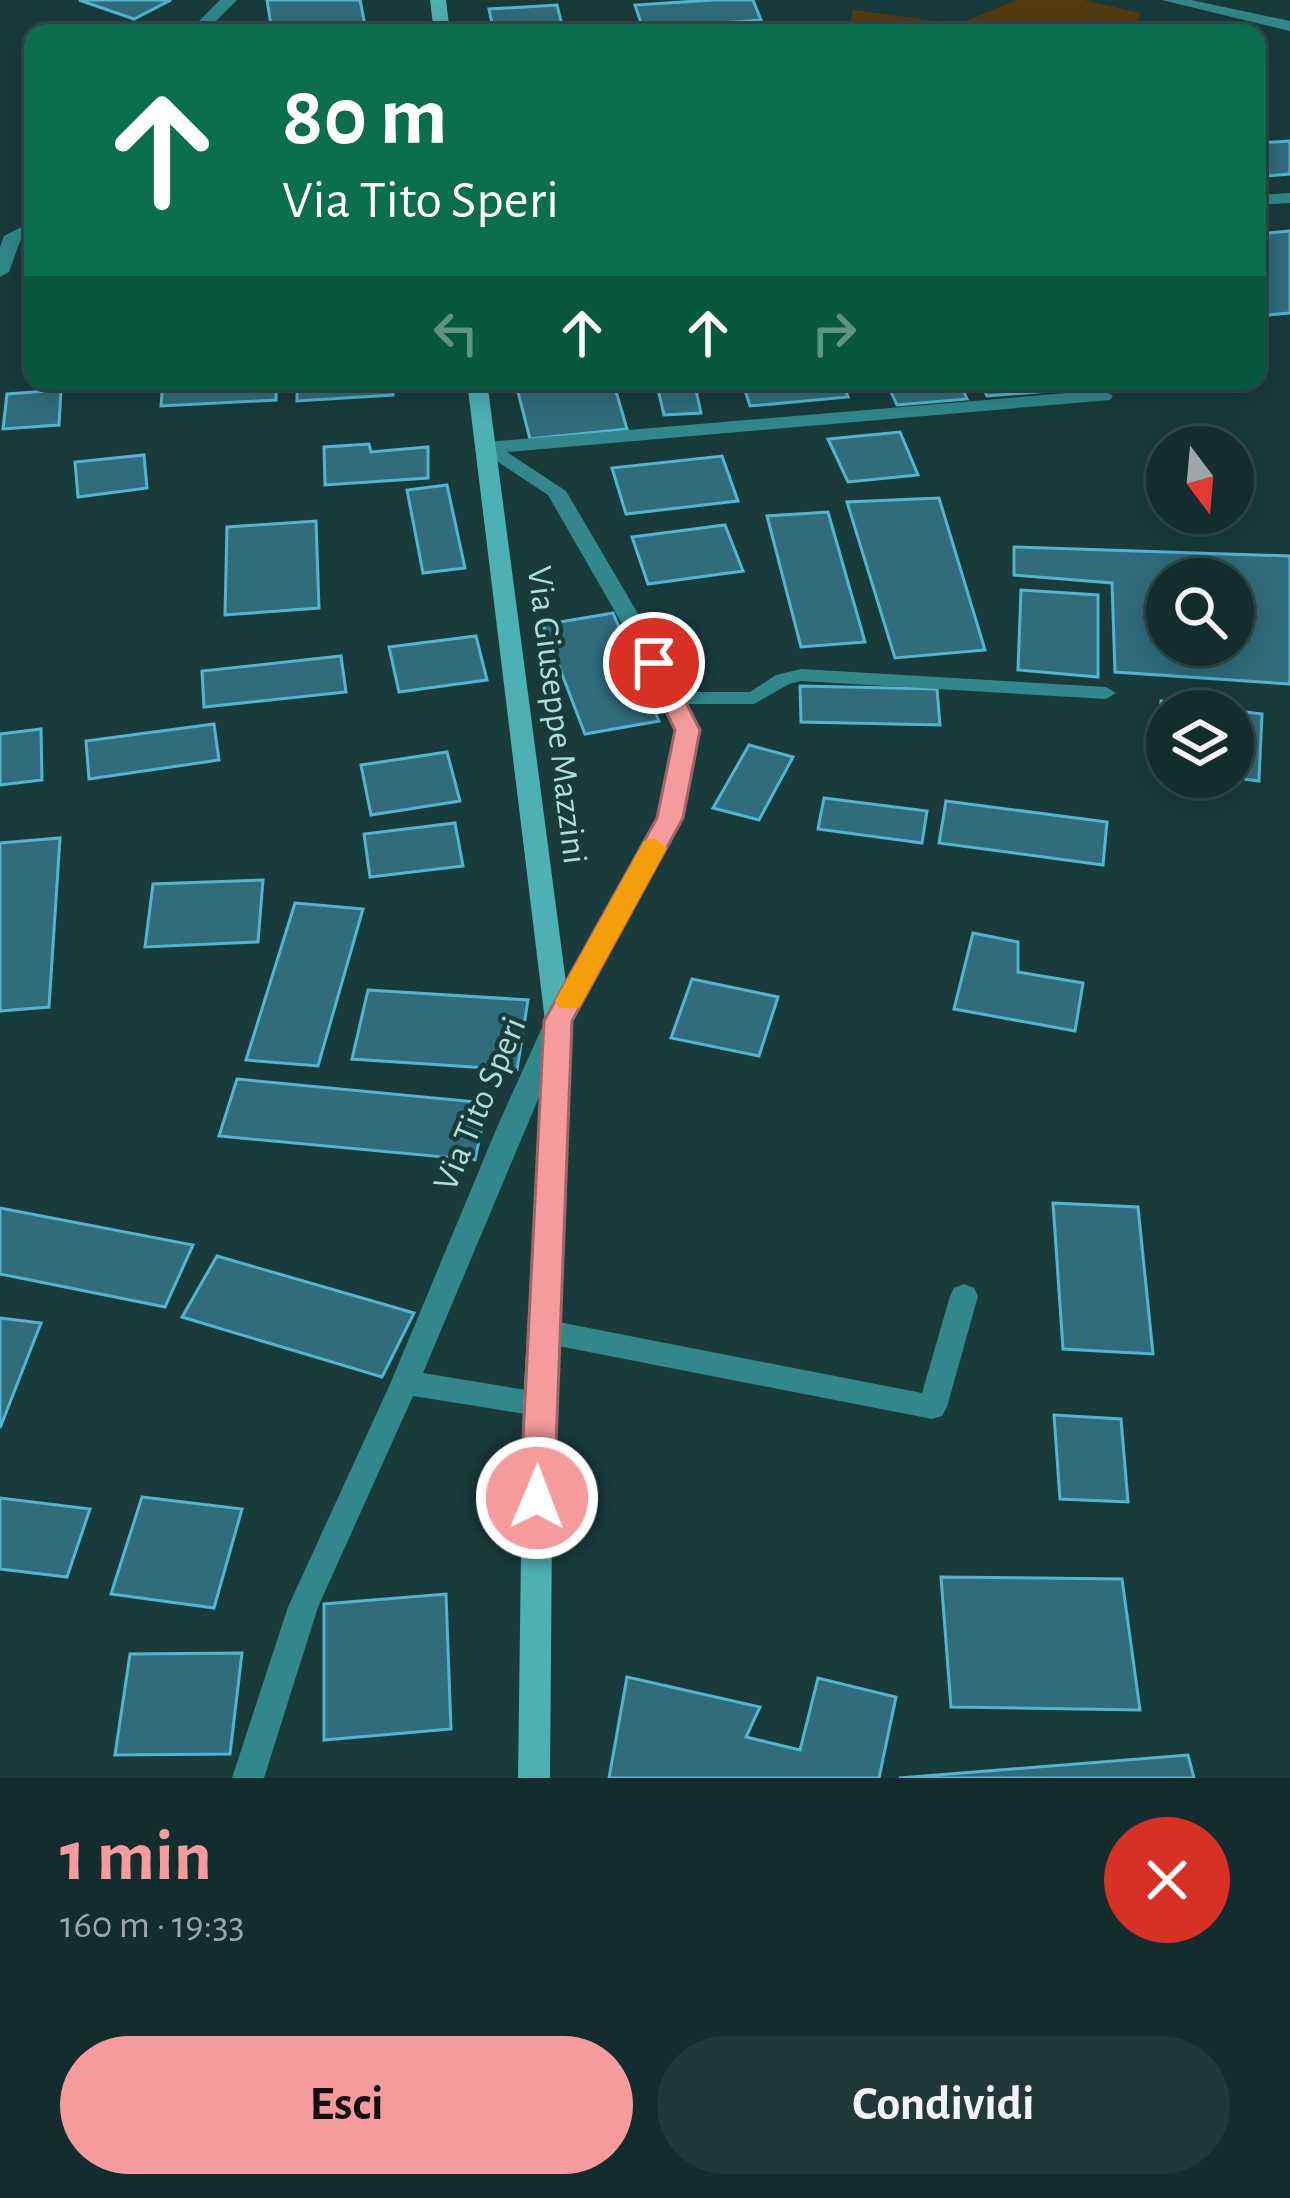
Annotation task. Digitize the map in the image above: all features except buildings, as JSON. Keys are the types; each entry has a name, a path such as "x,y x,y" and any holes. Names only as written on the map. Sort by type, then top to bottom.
{"main road":[{"name":"Via Giuseppe Mazzini","path":"478,390 558,1021 538,1405 534,1778"}],"street":[{"path":"204,24 229,0"},
{"path":"1170,0 1290,26"},
{"path":"0,272 13,236 24,230"},
{"path":"487,448 1103,396"},
{"name":"Via Tito Speri","path":"248,1778 303,1606 405,1382 558,1021 670,818 687,730 556,490 487,448"},
{"path":"543,1331 932,1408 964,1296"},
{"path":"405,1382 538,1405"}],"lane":[{"path":"671,698 754,698 783,679 801,675 1106,693"}],"shaded area":[{"path":"1016,0 1083,0 1140,13 1138,24 959,24"},
{"path":"853,10 959,24 850,24"}],"slow traffic":[{"path":"569,1001 654,848"}],"route":[{"path":"537,1498 558,1021 670,818 687,730 654,663"}]}
